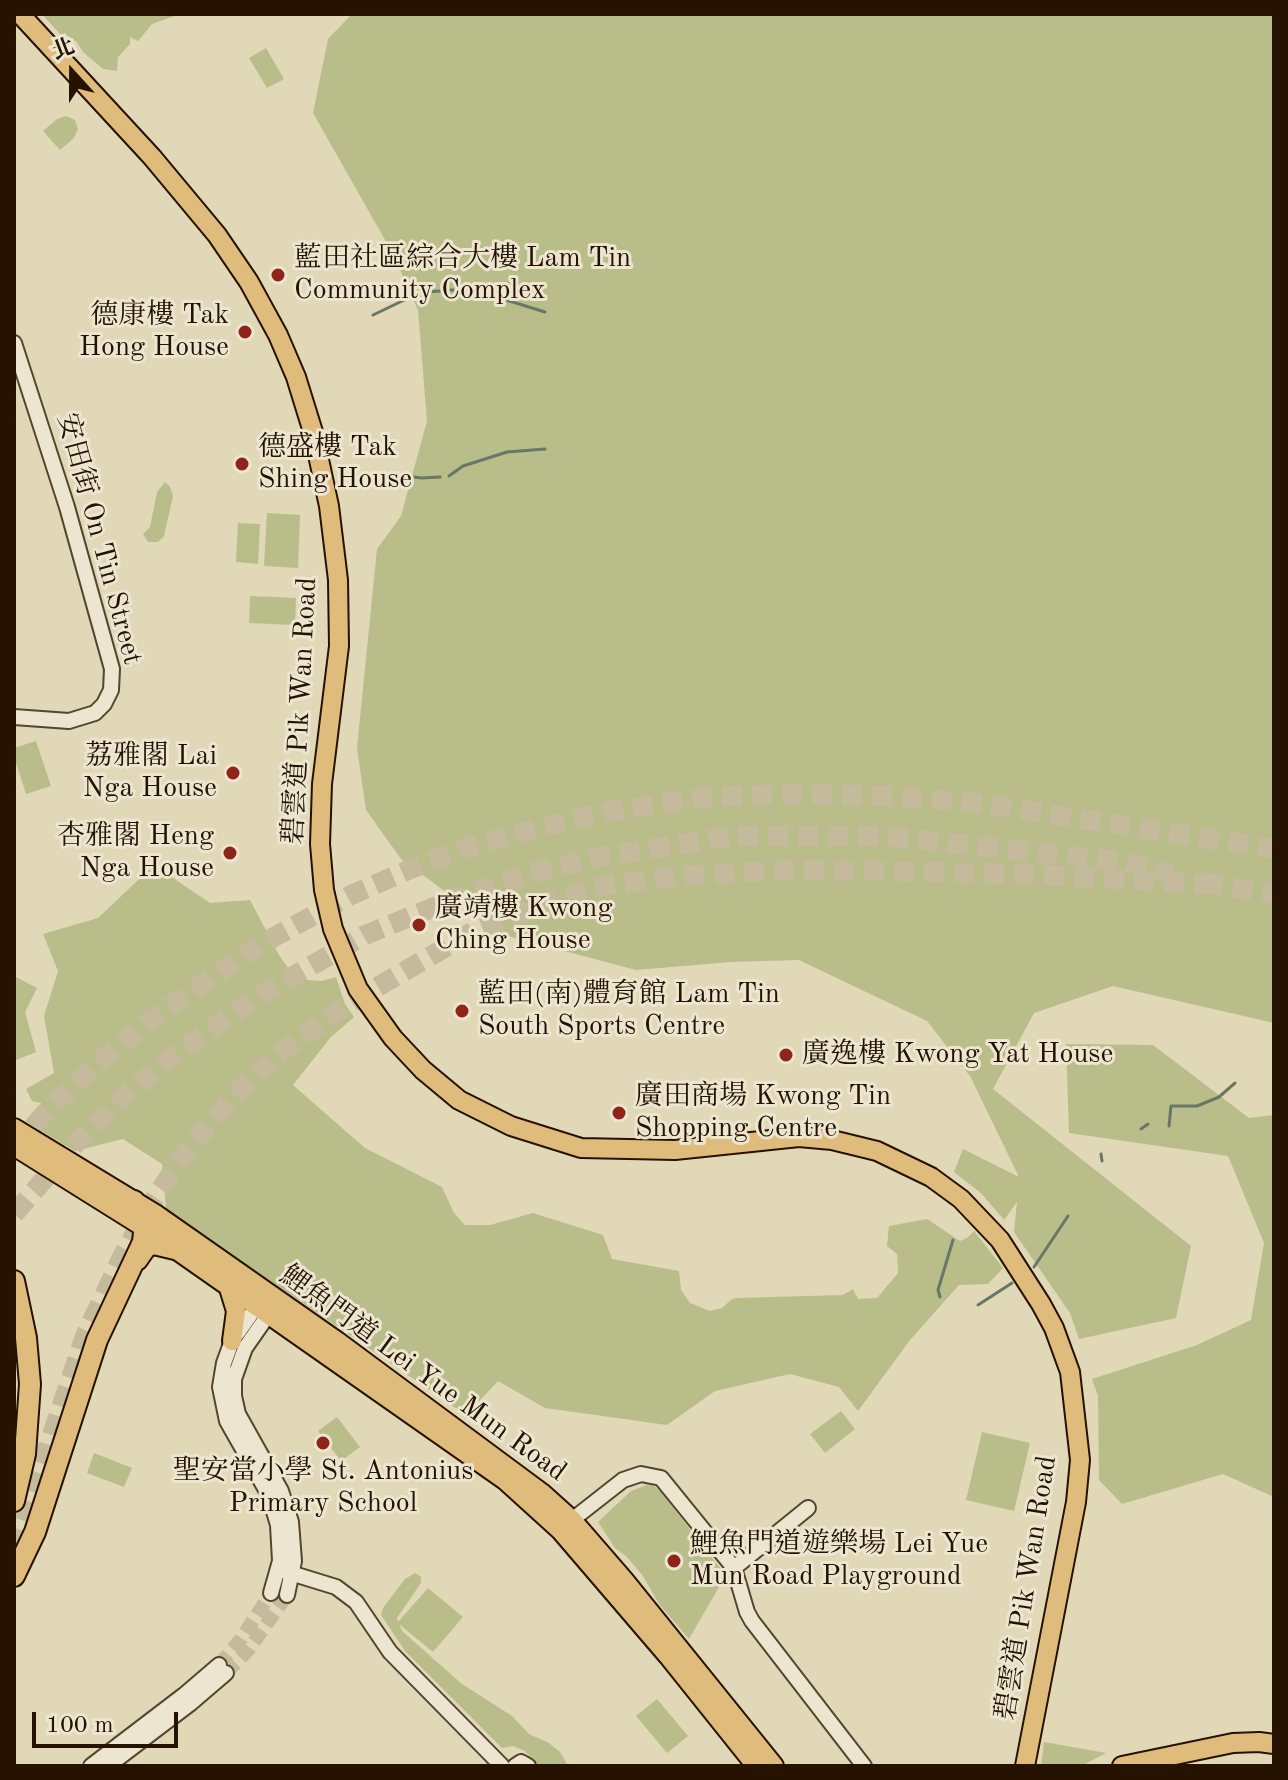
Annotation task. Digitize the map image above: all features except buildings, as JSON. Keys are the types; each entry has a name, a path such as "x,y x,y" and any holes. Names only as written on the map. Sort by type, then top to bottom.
{"highway":[{"path":"134,1201 143,1215 145,1228 137,1260"},
{"path":"14,1576 40,1518 97,1340 146,1247 154,1244 175,1249"},
{"path":"14,1281 26,1338 30,1384 25,1454 14,1501"},
{"path":"14,1354 14,1428"}],"main road":[{"name":"碧雲道 Pik Wan Road","path":"20,14 191,202 249,282 291,365 313,432 334,534 339,613 335,688 322,784 320,844 324,890 333,929 358,989 393,1038 423,1070 459,1100 503,1122 581,1148 675,1150 799,1137 848,1142 889,1155 931,1177 961,1199 991,1230 1041,1304 1054,1328 1070,1372 1080,1460 1076,1502 1025,1766"},
{"name":"鯉魚門道 Lei Yue Mun Road","path":"14,1128 134,1201 268,1303"},
{"name":"鯉魚門道 Lei Yue Mun Road","path":"14,1146 145,1228 228,1285 337,1341 511,1468 659,1621 774,1766"},
{"path":"228,1285 236,1311 232,1341"},
{"name":"鯉魚門道 Lei Yue Mun Road","path":"566,1525 756,1766"},
{"path":"1122,1766 1233,1743 1274,1744"}],"street":[{"name":"安田街 On Tin Street","path":"14,344 20,375 67,507 112,669 111,690 95,713 69,721 14,717"},
{"path":"268,1303 232,1341 221,1376 223,1409 274,1509 286,1571"},
{"path":"268,1303 238,1361 234,1396 238,1414 273,1475 287,1507 294,1543 279,1594"},
{"path":"566,1525 623,1480 641,1474 666,1482 734,1568 752,1621 864,1766"},
{"path":"734,1568 808,1508"},
{"path":"286,1571 336,1587 356,1602 390,1652 502,1766"},
{"path":"91,1766 223,1669 191,1703 108,1766"},
{"path":"515,1766 521,1762 528,1766"}],"green space":[{"path":"42,14 180,14 152,24 138,41 130,37 130,44 118,57 117,71 103,69 83,52 76,41 68,43"},
{"path":"352,14 1274,14 1274,1023 1113,986 1034,1013 993,1089 1191,1246 1176,1318 1079,1339 1070,1313 1014,1232 1017,1202 1004,1220 981,1193 954,1172 963,1149 1019,1177 970,1076 927,1021 799,960 636,970 504,935 401,859 366,810 357,748 377,549 401,516 427,421 418,310 393,254 313,113 328,39"},
{"path":"266,48 284,79 267,88 249,58"},
{"path":"66,116 75,120 78,129 74,138 60,150 43,131 57,119"},
{"path":"165,482 173,496 164,536 158,542 148,542 143,534 150,527 157,492"},
{"path":"267,513 300,515 298,568 264,566"},
{"path":"238,523 260,524 258,564 236,562"},
{"path":"250,596 296,598 295,625 249,623"},
{"path":"36,741 51,786 26,794 14,748"},
{"path":"154,865 210,903 250,900 291,972 305,980 322,981 336,977 345,1004 354,1017 331,1037 293,1085 365,1148 442,1187 454,1213 465,1225 490,1225 533,1213 603,1235 612,1259 679,1271 681,1290 690,1303 710,1311 722,1308 737,1298 843,1295 853,1289 858,1299 877,1298 898,1273 897,1254 887,1246 889,1226 927,1219 960,1241 974,1231 1003,1268 988,1284 959,1285 910,1340 858,1411 839,1387 790,1374 715,1391 667,1425 545,1408 498,1381 466,1415 166,1209 162,1164 123,1139 75,1151 25,1121 39,1113 41,1103 32,1101 26,1089 54,1073 44,1016 58,971 43,934 98,918"},
{"path":"14,967 16,977 37,988 25,1012 36,1052 14,1061"},
{"path":"1066,1044 1153,1045 1249,1118 1274,1115 1274,1497 1223,1474 1122,1504 1099,1480 1098,1396 1092,1379 1197,1345 1251,1320 1264,1243 1228,1156 1069,1133"},
{"path":"841,1411 855,1429 825,1453 810,1434"},
{"path":"337,1417 360,1447 341,1461 318,1431"},
{"path":"982,1432 1030,1443 1014,1511 966,1500"},
{"path":"94,1453 132,1468 124,1487 87,1473"},
{"name":"鯉魚門道遊樂場 Lei Yue Mun Road Playground","path":"647,1485 660,1491 724,1573 689,1639 659,1604 643,1576 615,1548 598,1522 631,1491"},
{"path":"415,1573 421,1577 421,1583 397,1618 398,1622 428,1588 463,1617 433,1652 399,1624 402,1631 462,1684 512,1716 529,1734 549,1743 560,1752 568,1766 538,1766 525,1751 513,1746 502,1748 405,1651 381,1615 405,1579"},
{"path":"657,1699 688,1736 667,1753 636,1716"},
{"path":"1044,1742 1106,1753 1081,1766 1041,1766"}],"waterway":[{"path":"451,290 492,291 503,299 545,312"},
{"path":"373,315 421,292 443,291"},
{"path":"449,476 463,466 507,452 545,449"},
{"path":"396,475 440,477"},
{"path":"1169,1126 1171,1106 1197,1106 1219,1097 1235,1083"},
{"path":"1141,1129 1148,1124"},
{"path":"1101,1154 1102,1161"},
{"path":"1034,1267 1068,1216"},
{"path":"940,1297 938,1290 953,1240"},
{"path":"978,1305 1012,1283"}],"tunnel":[{"path":"14,1148 49,1109 98,1063 153,1018 263,943 349,896 408,870 466,848 539,828 612,811 707,797 800,794 893,796 985,804 1274,849"},
{"path":"14,1214 75,1144 121,1099 170,1058 260,995 365,935 452,900 532,873 600,857 734,836 884,836 1127,862 1172,874"},
{"path":"14,1549 85,1336 123,1255 184,1155 231,1098 277,1055 351,1002 474,931 547,902 603,886 680,876 793,870 883,871 1044,875 1216,885"},
{"path":"1203,882 1274,894"},
{"path":"219,1665 241,1639 271,1593"},
{"path":"226,1673 249,1649 287,1595"}],"place":[{"name":"藍田社區綜合大樓 Lam Tin Community Complex","path":"278,275"},
{"name":"德康樓 Tak Hong House","path":"245,332"},
{"name":"德盛樓 Tak Shing House","path":"242,464"},
{"name":"荔雅閣 Lai Nga House","path":"233,773"},
{"name":"杏雅閣 Heng Nga House","path":"230,853"},
{"name":"廣靖樓 Kwong Ching House","path":"419,925"},
{"name":"藍田(南)體育館 Lam Tin South Sports Centre","path":"462,1011"},
{"name":"廣逸樓 Kwong Yat House","path":"786,1055"},
{"name":"廣田商場 Kwong Tin Shopping Centre","path":"619,1113"},
{"name":"聖安當小學 St. Antonius Primary School","path":"323,1443"},
{"name":"鯉魚門道遊樂場 Lei Yue Mun Road Playground","path":"674,1561"}]}
